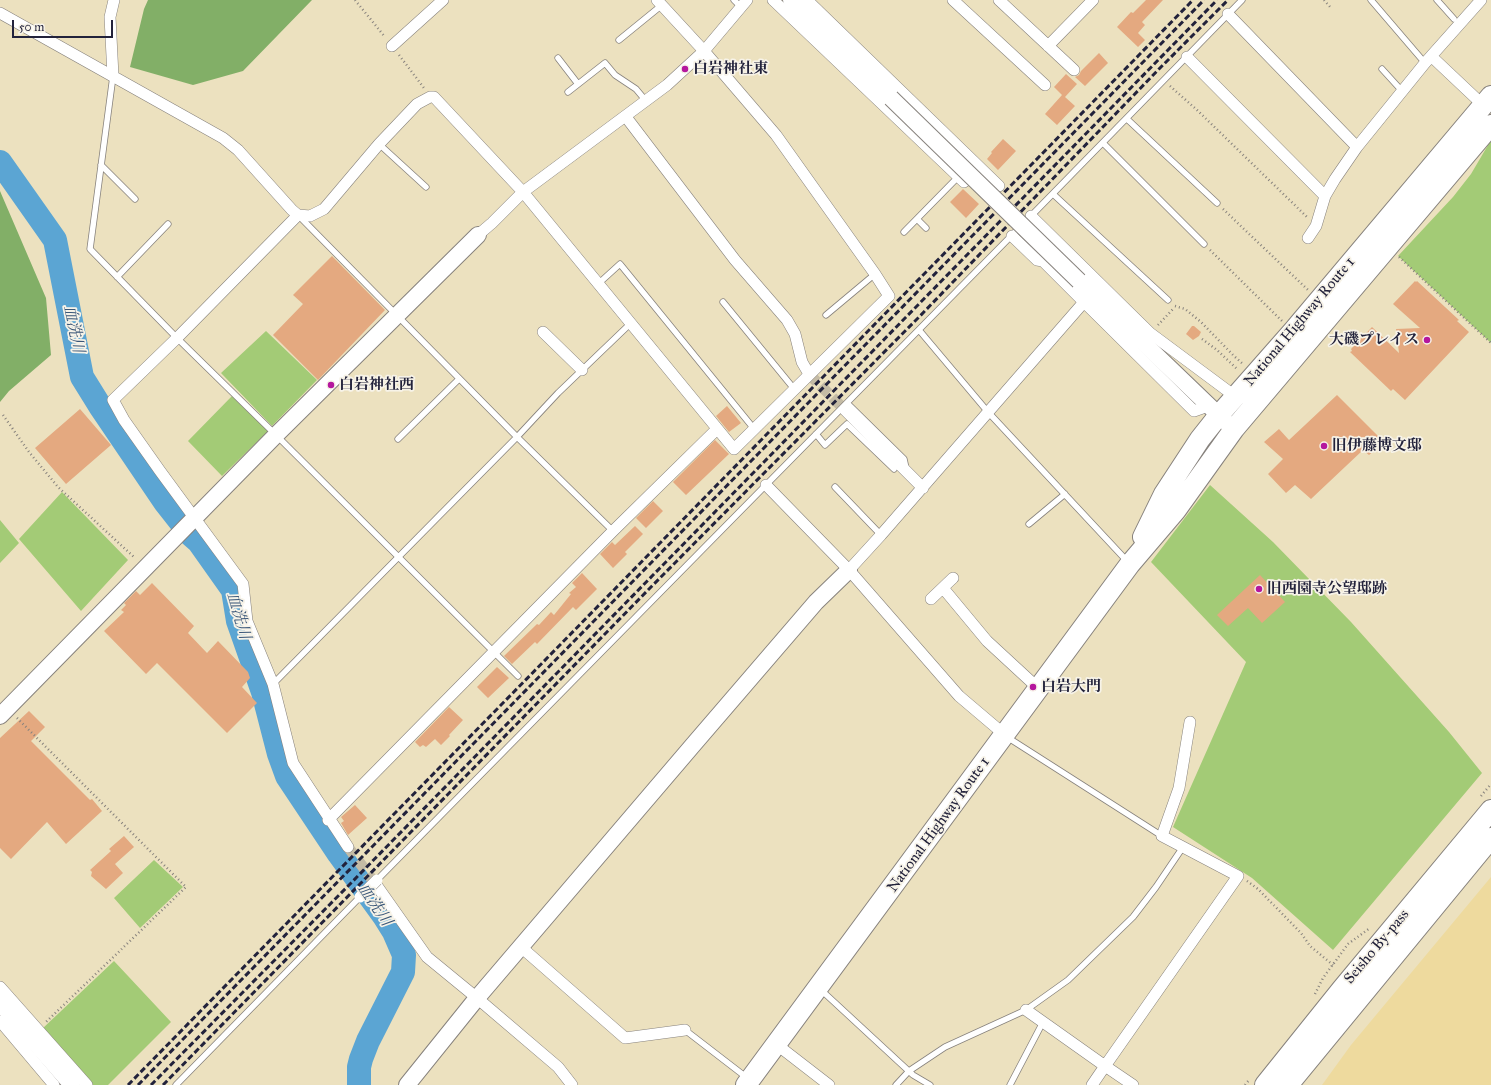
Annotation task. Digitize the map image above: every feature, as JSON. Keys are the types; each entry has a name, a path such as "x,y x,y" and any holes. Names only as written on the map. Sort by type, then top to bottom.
{"highway":[{"name":"National Highway Route 1","path":"1130,564 1164,494 1200,439 1214,411 1236,397 1487,100"},
{"name":"National Highway Route 1","path":"748,1082 1130,564 1176,510 1234,429 1491,125"},
{"name":"Seisho By-pass","path":"1265,1085 1342,989 1491,810"},
{"name":"Seisho By-pass","path":"1288,1085 1491,838"}],"street":[{"path":"113,76 110,17 114,0"},
{"path":"392,46 443,0"},
{"path":"773,0 961,179"},
{"path":"791,0 1079,281 1234,429"},
{"path":"808,0 999,186"},
{"path":"952,0 1044,85"},
{"path":"999,0 1074,70"},
{"path":"1048,46 1093,0"},
{"path":"1308,238 1316,226 1325,196 1357,147 1428,59 1481,0"},
{"path":"4,712 276,435 478,235 523,192 626,117 667,85 704,51 741,2"},
{"path":"0,13 228,142 238,150 298,215 310,216 324,209 379,144 417,104 430,97 434,97 523,192 734,449 755,430 889,296 776,135 704,51 660,3"},
{"path":"1228,14 1357,147"},
{"path":"1187,57 1325,196"},
{"path":"1428,59 1487,100"},
{"path":"626,117 735,260 787,320 795,334 802,362 809,374"},
{"path":"947,166 968,156"},
{"path":"298,215 177,338 113,400 188,524 243,584 247,621 273,684 292,763 328,820 348,847"},
{"path":"1031,216 1150,333 1236,397"},
{"path":"1012,236 1036,260 1043,261 1194,411 1214,411"},
{"path":"407,1085 477,998 816,602 849,570 923,488 1084,302"},
{"path":"543,332 582,370"},
{"path":"846,406 923,488"},
{"path":"328,820 717,429"},
{"path":"894,469 907,472"},
{"path":"766,485 849,570 959,696 1004,735"},
{"path":"931,599 953,578"},
{"path":"943,588 987,641 1039,689"},
{"path":"1092,1085 1238,876 1162,836 1179,788 1190,722"},
{"path":"360,897 377,882 403,913 416,940 427,957 558,1067 572,1085"},
{"path":"521,947 625,1038 685,1030"},
{"path":"0,987 87,1085"},
{"path":"0,1003 72,1085"},
{"path":"1026,1010 1133,1085"},
{"path":"0,1021 54,1085"},
{"path":"776,1044 829,1085"}],"lane":[{"path":"377,882 816,434 846,406 1242,0"},
{"path":"1371,0 1428,59"},
{"path":"1438,0 1454,19"},
{"path":"619,40 660,3"},
{"path":"558,58 578,84"},
{"path":"568,92 605,63 615,75 636,88 646,101"},
{"path":"1382,69 1402,91"},
{"path":"113,76 90,249 177,338 518,676"},
{"path":"1127,118 1217,203"},
{"path":"1103,143 1204,244"},
{"path":"379,144 426,187"},
{"path":"101,165 135,199"},
{"path":"904,232 961,179"},
{"path":"1053,194 1168,300"},
{"path":"298,215 459,379 614,531"},
{"path":"917,219 926,228"},
{"path":"117,277 168,224"},
{"path":"598,284 620,264 755,430"},
{"path":"826,315 875,274"},
{"path":"723,302 795,390"},
{"path":"273,684 558,393 631,323"},
{"path":"919,330 988,412 1130,564"},
{"path":"398,439 459,379"},
{"path":"816,434 825,445 847,424 894,469"},
{"path":"836,487 881,535"},
{"path":"1029,524 1065,494"},
{"path":"1004,735 1162,836"},
{"path":"896,1085 909,1071 945,1047 1026,1010 1068,980 1133,917 1156,887 1183,847"},
{"path":"176,1085 360,897"},
{"path":"818,988 909,1071 930,1085"},
{"path":"1010,1085 1044,1022"},
{"path":"685,1030 748,1082"}],"path":[{"path":"1324,0 1331,8"},
{"path":"1163,81 1197,110 1316,226"},
{"path":"1217,203 1318,300"},
{"path":"1204,244 1287,327"},
{"path":"1398,256 1491,343"},
{"path":"1150,333 1176,306 1185,309 1202,322 1234,356 1245,365"},
{"path":"1202,339 1217,350 1239,371"},
{"path":"2,415 29,452 58,487 146,569"},
{"path":"4,712 186,887 38,1029"},
{"path":"1238,876 1258,889 1301,933 1310,946 1333,965"}],"green space":[{"path":"148,0 312,0 243,71 193,85 130,67 144,9"},
{"path":"1491,140 1491,343 1398,256 1453,197 1471,174"},
{"path":"0,191 46,298 51,355 9,391 0,402"},
{"path":"266,331 317,380 272,426 221,373"},
{"path":"232,396 268,431 222,476 188,441"},
{"path":"1210,485 1273,542 1351,622 1449,732 1482,773 1333,950 1252,878 1173,827 1246,662 1151,562"},
{"path":"62,492 128,560 81,611 19,539"},
{"path":"0,520 19,543 0,563"},
{"path":"154,860 183,887 140,928 114,898"},
{"path":"114,961 171,1022 108,1085 90,1085 42,1029"}],"sand":[{"path":"1491,877 1491,1085 1322,1085 1351,1045"}],"building":[{"path":"1146,0 1163,0 1142,22 1145,25 1138,33 1145,40 1138,47 1117,27 1131,12 1133,13"},
{"path":"1099,53 1108,63 1085,86 1075,77 1079,75 1081,71"},
{"path":"1066,74 1077,84 1065,97 1075,106 1057,125 1045,114 1062,95 1054,87"},
{"path":"1003,139 1016,151 998,170 987,159 992,153 991,152"},
{"path":"963,189 979,204 966,218 950,202"},
{"path":"332,256 385,310 318,380 273,335 303,304 293,295"},
{"name":"大磯プレイス","path":"1415,281 1417,281 1459,320 1457,321 1469,332 1405,400 1393,389 1391,391 1350,352 1352,351 1351,349 1372,327 1399,353 1396,329 1420,328 1393,304"},
{"path":"1192,326 1201,332 1199,336 1193,340 1186,334"},
{"name":"旧伊藤博文邸","path":"1337,395 1384,442 1369,455 1363,450 1311,499 1295,485 1286,493 1268,474 1283,459 1264,442 1279,429 1289,440"},
{"path":"727,406 741,423 729,432 716,416"},
{"path":"80,409 111,445 66,484 35,448"},
{"path":"715,440 729,454 686,495 673,482"},
{"path":"653,501 663,511 646,528 636,518"},
{"path":"635,526 643,534 625,552 627,554 613,568 600,554 612,542 615,545"},
{"path":"582,573 597,589 576,610 573,607 537,644 535,642 512,664 504,656 537,624 539,625 551,612 554,615 571,594 569,593 576,587 572,583"},
{"name":"旧西園寺公望邸跡","path":"1260,575 1285,602 1262,623 1248,608 1228,626 1217,615"},
{"path":"152,583 194,626 188,633 207,653 218,641 248,672 250,678 242,687 257,703 227,733 157,663 146,674 104,631 124,612 121,610 126,605 124,603 136,591 140,595"},
{"path":"497,667 509,678 488,698 477,687"},
{"path":"449,707 463,720 441,745 435,739 426,747 423,745 420,747 415,742"},
{"path":"29,711 45,727 31,741 90,800 92,799 102,811 66,844 47,822 11,859 0,848 0,738"},
{"path":"355,805 367,818 348,835 341,823 344,821 341,817"},
{"path":"124,836 134,847 115,864 123,873 106,889 91,876 92,872 90,870 111,851 109,849"}],"waterway":[{"name":"血洗川","path":"0,162 55,240 82,377 165,502 191,535 199,542 233,590 238,621 263,692 279,754 287,776 339,854 384,916 394,932 404,955 403,972 368,1041 361,1059 359,1067 359,1085"}],"tunnel":[{"path":"809,374 845,410"},
{"path":"348,847 377,886"}],"railway":[{"path":"128,1085 1193,0"},
{"path":"138,1085 1204,0"},
{"path":"151,1085 1217,0"},
{"path":"163,1085 651,587 920,316 1159,69 1228,0"}],"place":[{"name":"白岩神社東","path":"685,69"},
{"name":"大磯プレイス","path":"1427,340"},
{"name":"白岩神社西","path":"331,385"},
{"name":"旧伊藤博文邸","path":"1324,446"},
{"name":"旧西園寺公望邸跡","path":"1259,589"},
{"name":"白岩大門","path":"1033,687"}]}
